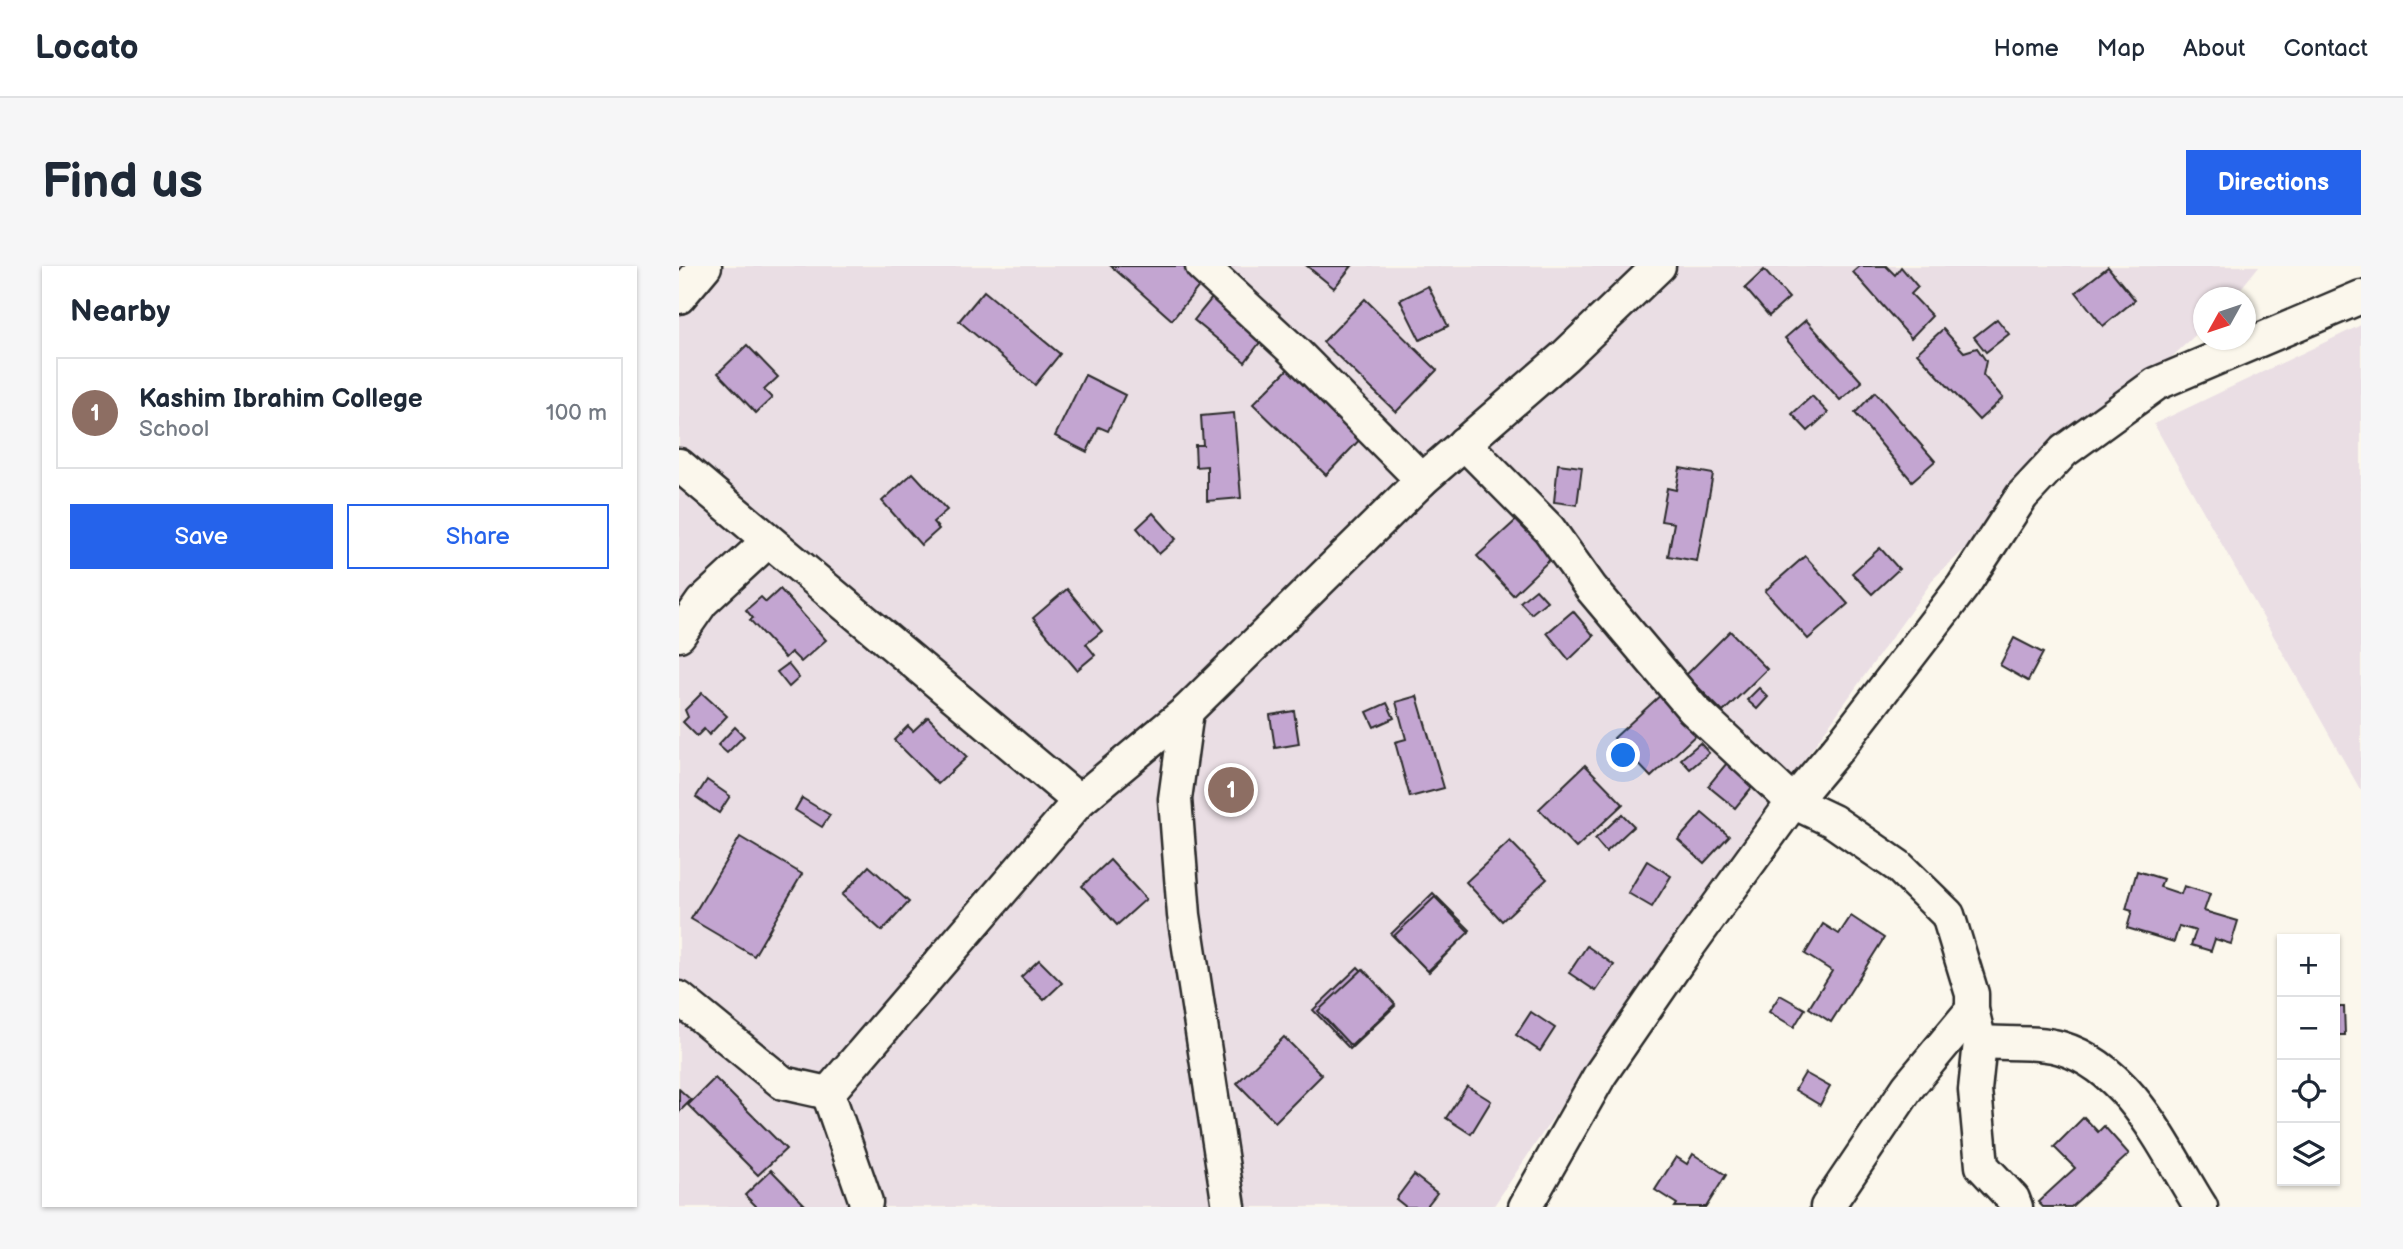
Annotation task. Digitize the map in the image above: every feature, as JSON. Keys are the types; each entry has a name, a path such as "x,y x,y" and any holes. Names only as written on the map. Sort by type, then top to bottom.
{"street":[{"path":"679,297 705,266"},
{"path":"1202,266 1294,351 1422,480"},
{"path":"828,1093 1079,801 1187,711 1422,480 1565,356 1659,266"},
{"path":"1525,1207 1600,1075 1793,802 1840,746 1963,586 2022,496 2064,451 2155,384 2361,297"},
{"path":"1464,443 1549,529 1591,588 1693,709 1793,802 1833,821 1898,866 1948,915 1972,994 1972,1010 1980,1042 1975,1090 1982,1166 2013,1199 2016,1207"},
{"path":"679,465 1079,801"},
{"path":"679,635 702,603 768,541"},
{"path":"1187,711 1175,799 1184,915 1229,1207"},
{"path":"1826,1207 1908,1087 1972,1010"},
{"path":"685,1015 783,1083 828,1093"},
{"path":"1980,1042 2061,1047 2105,1069 2138,1108 2201,1207"},
{"path":"828,1093 865,1207"}],"shaded area":[{"path":"679,266 2259,266 2242,287 2193,287 2193,337 1935,577 1630,1003 1493,1207 679,1207"},
{"path":"2361,325 2361,791 2154,424"}],"building":[{"path":"1111,266 1187,266 1205,279 1172,320"},
{"path":"1307,266 1352,266 1334,288"},
{"path":"1860,266 1886,266 1895,275 1901,267 1918,287 1911,294 1932,316 1911,338 1853,272"},
{"path":"2108,267 2135,300 2103,326 2076,292"},
{"path":"1764,270 1789,298 1769,316 1745,288"},
{"path":"1428,286 1448,326 1420,340 1400,300"},
{"path":"984,291 1060,354 1035,385 959,321"},
{"path":"1216,293 1267,333 1245,362 1194,320"},
{"path":"1365,299 1437,370 1396,412 1323,342"},
{"path":"1997,319 2009,334 1986,352 1974,337"},
{"path":"1806,320 1862,382 1840,400 1785,338"},
{"path":"1943,329 1964,352 1977,348 1986,361 1983,375 2003,398 1979,420 1917,353"},
{"path":"747,345 778,377 764,390 772,398 756,413 718,373"},
{"path":"1295,362 1367,432 1326,475 1253,404"},
{"path":"1085,375 1125,395 1108,431 1099,427 1087,452 1055,436"},
{"path":"1875,392 1935,461 1912,481 1855,413"},
{"path":"1812,396 1828,413 1808,431 1792,414"},
{"path":"1234,413 1241,498 1207,501 1207,466 1196,467 1195,445 1203,445 1201,416"},
{"path":"1558,464 1582,467 1577,505 1554,502"},
{"path":"1680,468 1713,474 1697,561 1668,556 1674,523 1661,521 1667,488 1676,490"},
{"path":"913,473 947,510 933,522 939,529 921,545 882,501"},
{"path":"1153,513 1176,539 1159,554 1137,528"},
{"path":"1523,514 1558,552 1513,595 1477,556"},
{"path":"1880,548 1899,569 1872,594 1852,573"},
{"path":"1805,556 1848,604 1808,639 1765,591"},
{"path":"780,589 826,640 801,662 791,652 785,658 750,620 753,618 746,610 761,597 766,602"},
{"path":"1067,589 1102,631 1086,644 1095,655 1077,670 1033,618"},
{"path":"1536,589 1547,601 1531,614 1520,602"},
{"path":"1573,611 1594,636 1569,660 1547,633"},
{"path":"1730,631 1767,669 1723,712 1686,675"},
{"path":"2014,638 2043,653 2028,681 2000,665"},
{"path":"788,664 799,678 789,687 777,672"},
{"path":"1759,688 1768,697 1757,709 1747,700"},
{"path":"1664,692 1700,731 1651,777 1614,738"},
{"path":"702,693 727,716 709,735 704,729 697,736 683,722 688,717 685,710"},
{"path":"1417,696 1444,788 1410,797 1395,742 1406,739 1396,702"},
{"path":"1387,703 1394,718 1374,727 1367,712"},
{"path":"1294,711 1299,744 1275,748 1270,715"},
{"path":"928,717 967,757 938,784 894,740 908,726 913,731"},
{"path":"735,727 744,736 727,753 718,745"},
{"path":"1700,743 1709,753 1690,769 1681,759"},
{"path":"1731,758 1757,781 1735,808 1708,786"},
{"path":"1585,765 1623,804 1576,848 1539,809"},
{"path":"707,780 730,796 719,813 696,797"},
{"path":"802,798 830,815 822,827 795,810"},
{"path":"1702,813 1729,836 1704,863 1678,840"},
{"path":"1622,814 1634,826 1606,852 1595,839"},
{"path":"740,837 802,874 754,956 691,919"},
{"path":"1510,841 1547,879 1502,921 1466,882"},
{"path":"1110,860 1146,899 1117,925 1082,886"},
{"path":"1647,861 1671,876 1652,907 1628,893"},
{"path":"869,866 909,902 882,931 842,895"},
{"path":"2137,871 2163,879 2160,887 2181,894 2184,886 2210,894 2204,911 2238,921 2231,944 2215,939 2211,951 2191,945 2196,931 2179,926 2174,942 2127,928 2132,911 2126,909"},
{"path":"1433,893 1470,930 1429,972 1391,934"},
{"path":"1435,897 1469,932 1428,971 1394,936"},
{"path":"1851,916 1884,938 1831,1022 1809,1008 1832,971 1805,954 1823,924 1839,934"},
{"path":"1587,946 1614,965 1596,991 1569,973"},
{"path":"1039,960 1062,983 1044,1000 1021,977"},
{"path":"1358,967 1395,1006 1350,1049 1313,1010"},
{"path":"1363,969 1395,1004 1351,1046 1318,1011"},
{"path":"1780,995 1805,1009 1794,1027 1769,1012"},
{"path":"2340,1007 2344,1007 2345,1035 2340,1035"},
{"path":"1531,1012 1555,1028 1540,1051 1516,1035"},
{"path":"1284,1037 1322,1075 1275,1122 1237,1083"},
{"path":"1805,1073 1830,1087 1820,1105 1795,1090"},
{"path":"715,1078 786,1149 758,1175 688,1105"},
{"path":"1467,1086 1491,1101 1471,1134 1446,1118"},
{"path":"679,1089 691,1100 679,1112"},
{"path":"2084,1117 2098,1132 2104,1126 2129,1154 2071,1207 2043,1207 2038,1202 2075,1168 2054,1147"},
{"path":"1693,1154 1726,1175 1706,1207 1675,1207 1677,1204 1655,1190 1676,1157 1687,1164"},
{"path":"771,1170 807,1207 757,1207 745,1195"},
{"path":"1414,1175 1437,1193 1426,1207 1406,1207 1396,1199"}],"place":[{"name":"Kashim Ibrahim College","path":"1231,790"}]}
